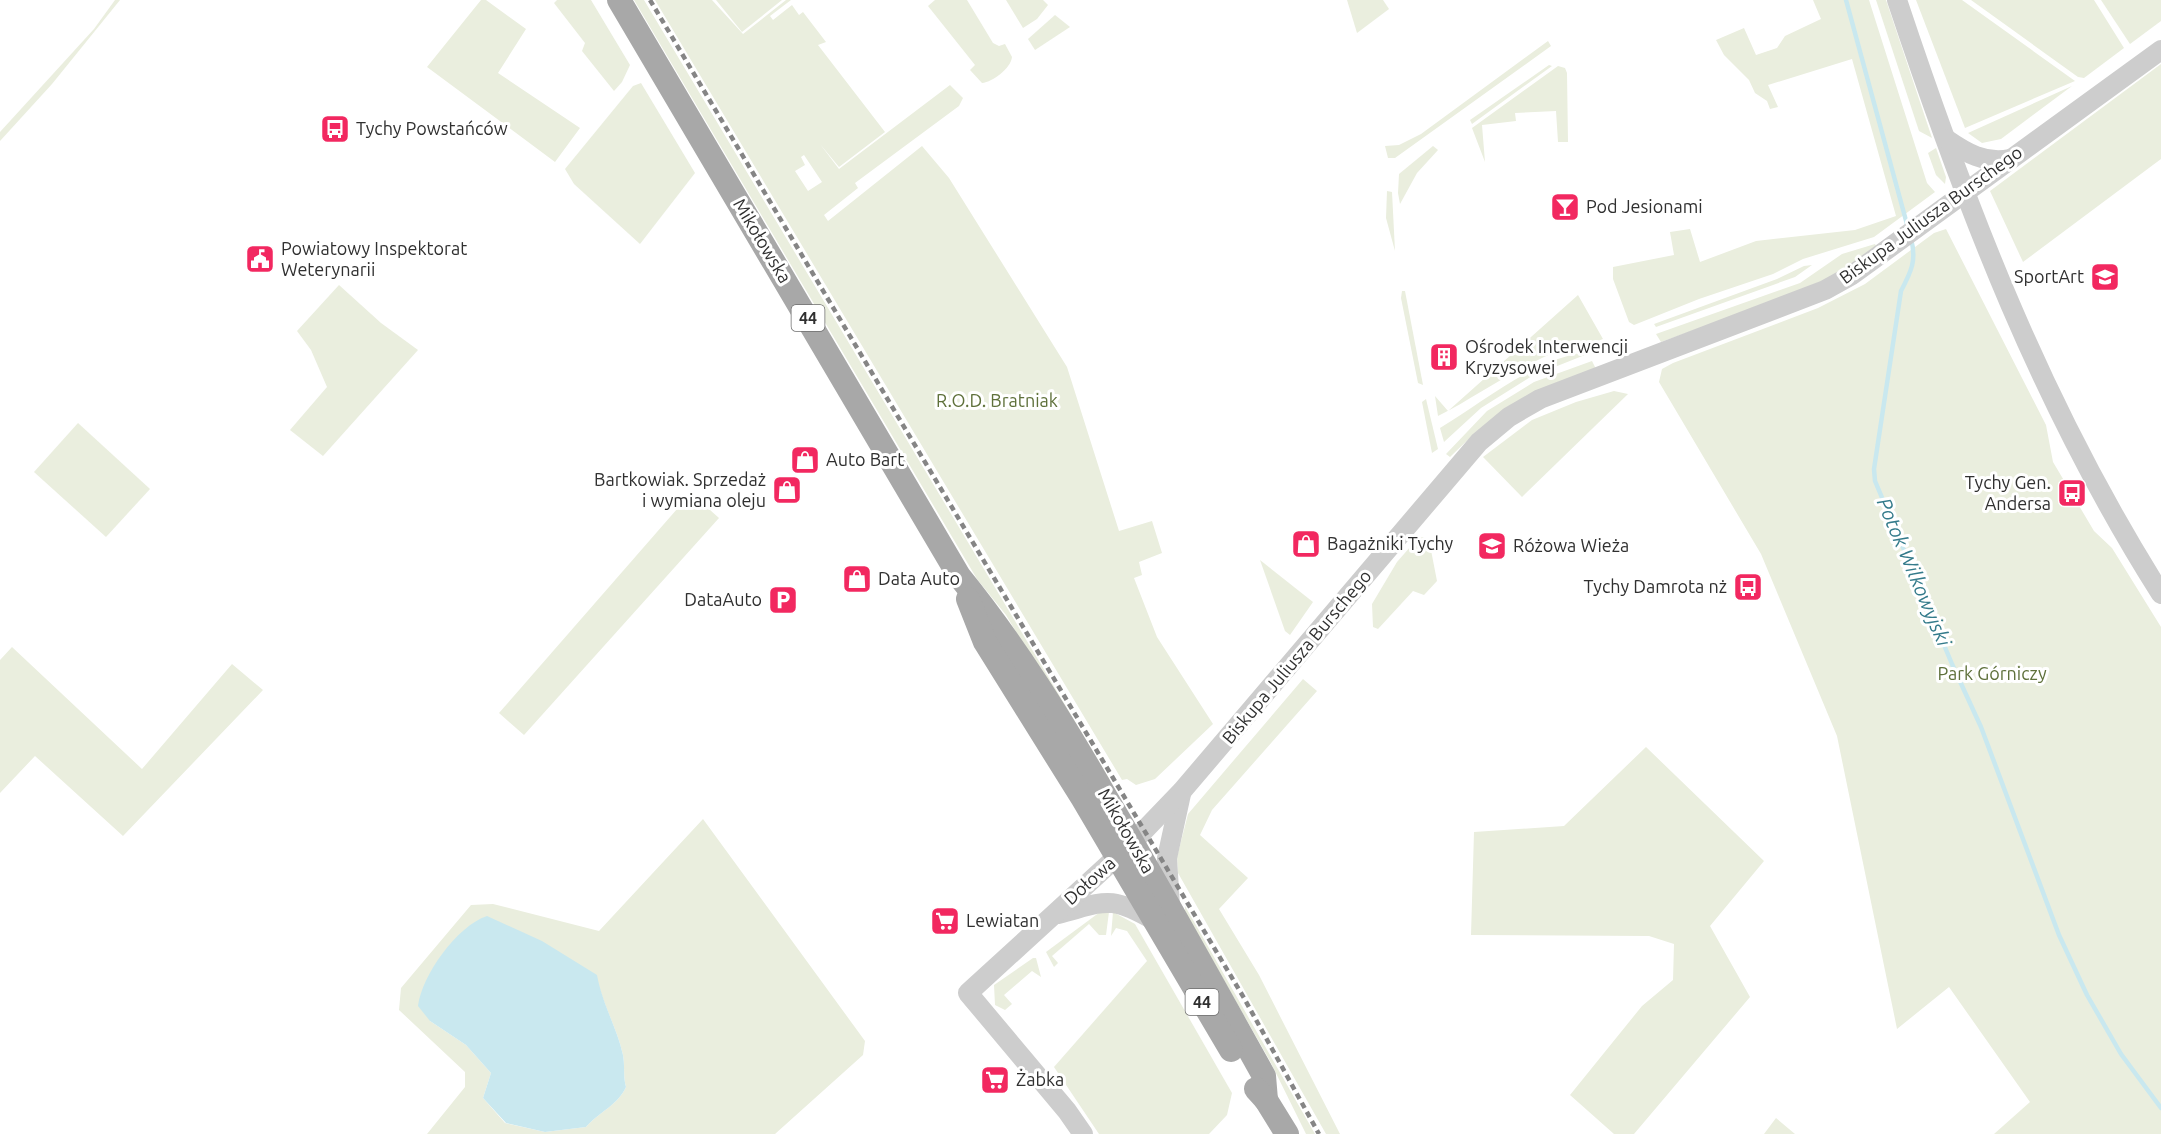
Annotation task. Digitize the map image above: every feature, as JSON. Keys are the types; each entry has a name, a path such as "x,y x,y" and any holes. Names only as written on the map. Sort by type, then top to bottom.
{"main road":[{"name":"Mikołowska","path":"619,0 959,576 998,624 1029,670 1163,915 1263,1076 1266,1100 1287,1134"}],"street":[{"path":"1897,0 1965,193 2021,333 2056,409 2122,532 2161,594"},
{"name":"Biskupa Juliusza Burschego","path":"1125,849 1234,734 1464,458 1497,427 1524,408 1559,391 1825,290 1852,275 2161,50"},
{"path":"1946,139 1976,157 1993,160 2010,159"},
{"path":"1052,916 1099,902 1111,901 1163,915 1168,848 1182,791"},
{"name":"Dołowa","path":"1083,1134 1067,1111 968,993 1125,849"}],"green space":[{"path":"115,0 120,0 52,84 0,141 0,132 94,29"},
{"path":"481,0 486,0 526,29 498,73 580,128 555,162 427,67"},
{"path":"557,0 591,0 630,65 622,82 614,91 582,51 585,43 554,3"},
{"path":"634,0 644,0 1110,780 1106,782 1006,615 977,579"},
{"name":"R.O.D. Bratniak","path":"655,0 712,0 743,34 786,0 791,0 770,16 773,20 792,5 799,15 803,12 826,42 818,45 885,132 839,167 820,144 839,169 950,85 963,98 959,106 855,183 858,188 824,215 828,221 922,146 949,178 1067,367 1119,531 1152,521 1162,553 1139,562 1142,575 1134,578 1157,637 1213,724 1155,779 1136,785 1127,779 1122,780","holes":["804,155 822,182 808,191 795,171 805,165 801,157"]},
{"path":"716,0 782,0 742,32"},
{"path":"935,0 967,0 993,43 999,46 1005,44 1012,57 1001,74 982,83 970,70 975,65 928,6"},
{"path":"1006,0 1043,0 1048,5 1037,19 1023,28"},
{"path":"1347,0 1383,0 1389,9 1357,33"},
{"path":"1813,0 1869,0 1927,183 1935,192 1874,237 1803,259 1773,274 1699,299 1634,325 1629,322 1613,279 1613,267 1674,255 1670,232 1690,229 1700,262 1756,241 1855,230 1896,216 1852,59 1768,85 1778,107 1770,109 1767,101 1755,93 1749,80 1724,55 1716,40 1744,28 1756,55 1777,48 1785,36 1821,19"},
{"path":"1876,0 1886,0 1932,138 1919,131"},
{"path":"1916,0 1962,0 2075,81 1965,128"},
{"path":"1971,0 2094,0 2124,48 2084,78 2078,77"},
{"path":"2101,0 2161,0 2161,21 2130,44"},
{"path":"1055,15 1070,27 1035,50 1028,39"},
{"path":"1548,41 1551,46 1395,158 1388,158 1385,146 1399,145 1421,134"},
{"path":"2161,64 2161,159 2023,262 1990,191"},
{"path":"1549,65 1552,66 1472,124 1470,120"},
{"path":"1558,66 1565,68 1567,73 1568,142 1558,142 1556,111 1515,113 1516,121 1482,125 1485,162 1472,128"},
{"path":"641,83 695,173 640,244 574,184 565,169 633,86"},
{"path":"2072,86 2001,139 1982,143 1968,133"},
{"path":"1433,146 1438,150 1417,173 1400,204 1399,174"},
{"path":"1936,148 1946,177 1945,184 1936,175 1928,153"},
{"path":"1387,191 1392,192 1395,251 1386,218"},
{"name":"Park Górniczy","path":"1946,229 2046,425 2053,462 2094,531 2112,548 2161,627 2161,1134 1994,1134 2030,1102 1949,987 1897,1029 1837,736 1761,554 1659,382 1662,369 1673,363 1818,308 1865,284 1934,233"},
{"path":"1875,244 1876,246 1837,275 1661,342 1656,334 1800,283 1842,254"},
{"path":"1812,265 1795,277 1656,327 1654,324 1777,279 1804,266"},
{"path":"339,285 381,323 418,350 323,456 290,430 327,387 311,350 297,331"},
{"path":"1402,291 1405,291 1423,385 1418,383 1401,298"},
{"path":"1578,295 1603,339 1550,354 1449,410"},
{"path":"1595,351 1532,376 1481,408 1444,442 1440,428 1514,380 1553,361 1574,354"},
{"path":"1592,361 1596,369 1477,431 1450,457 1446,454 1487,411 1534,382"},
{"path":"1614,391 1628,394 1522,497 1483,457 1532,420 1576,402"},
{"path":"1435,396 1448,411 1438,416"},
{"path":"1426,399 1438,449 1432,453 1422,402"},
{"path":"78,423 150,489 106,537 34,472"},
{"path":"691,493 719,518 524,735 499,713"},
{"path":"1423,537 1429,540 1437,581 1424,595 1413,591 1378,629 1373,627 1372,604 1397,562 1418,538"},
{"path":"1260,560 1313,602 1290,635 1285,631"},
{"path":"12,647 142,769 232,664 263,690 123,836 35,756 0,793 0,660"},
{"path":"1303,679 1317,691 1212,810 1200,835 1248,878 1219,909 1259,975 1340,1134 1326,1134 1178,873 1177,857 1188,814"},
{"path":"1646,747 1764,861 1710,926 1750,997 1634,1134 1614,1134 1570,1095 1642,1006 1673,980 1674,944 1649,936 1471,935 1474,832 1564,826"},
{"path":"703,819 865,1041 863,1055 775,1134 427,1134 465,1087 465,1072 399,1010 401,988 471,905 493,904 599,931","holes":["596,975 624,1059 626,1087 618,1099 586,1127 545,1132 505,1123 483,1098 491,1073 466,1045 430,1021"]},
{"path":"1185,906 1315,1134 1306,1134 1270,1061 1185,912"},
{"path":"1100,912 1109,912 1106,935 1099,935 1089,924 1052,956 1058,963 1054,967 1046,952"},
{"path":"1113,912 1135,924 1232,1093 1227,1115 1209,1134 1099,1134 1054,1067 1147,961 1127,931 1116,928 1111,936"},
{"path":"1036,958 1041,977 1032,971 1004,995 1012,1004 1005,1010 995,1005 994,985"},
{"path":"1776,1118 1795,1134 1764,1134"}],"water":[{"path":"487,916 542,941 597,975 623,1055 626,1087 613,1104 586,1127 545,1132 506,1123 483,1098 491,1073 466,1045 430,1021 418,1006 426,980 443,953 464,930"}],"waterway":[{"name":"Potok Wilkowyjski","path":"1846,0 1908,228"},
{"name":"Potok Wilkowyjski","path":"1911,239 1913,260 1901,291 1874,469 1875,481 1981,727 2059,935 2087,995 2121,1054 2161,1108"}],"railway":[{"path":"650,0 1244,998 1319,1134"}],"place":[{"name":"Tychy Powstańców","path":"335,129"},
{"name":"Pod Jesionami","path":"1565,207"},
{"name":"Powiatowy Inspektorat Weterynarii","path":"260,259"},
{"name":"SportArt","path":"2105,277"},
{"name":"Ośrodek Interwencji Kryzysowej","path":"1444,357"},
{"name":"Auto Bart","path":"805,460"},
{"name":"Bartkowiak. Sprzedaż i wymiana oleju","path":"787,490"},
{"name":"Tychy Gen. Andersa","path":"2072,493"},
{"name":"Bagażniki Tychy","path":"1306,544"},
{"name":"Różowa Wieża","path":"1492,546"},
{"name":"Data Auto","path":"857,579"},
{"name":"Tychy Damrota nż","path":"1748,587"},
{"name":"DataAuto","path":"783,600"},
{"name":"Lewiatan","path":"945,921"},
{"name":"Żabka","path":"995,1080"}]}
